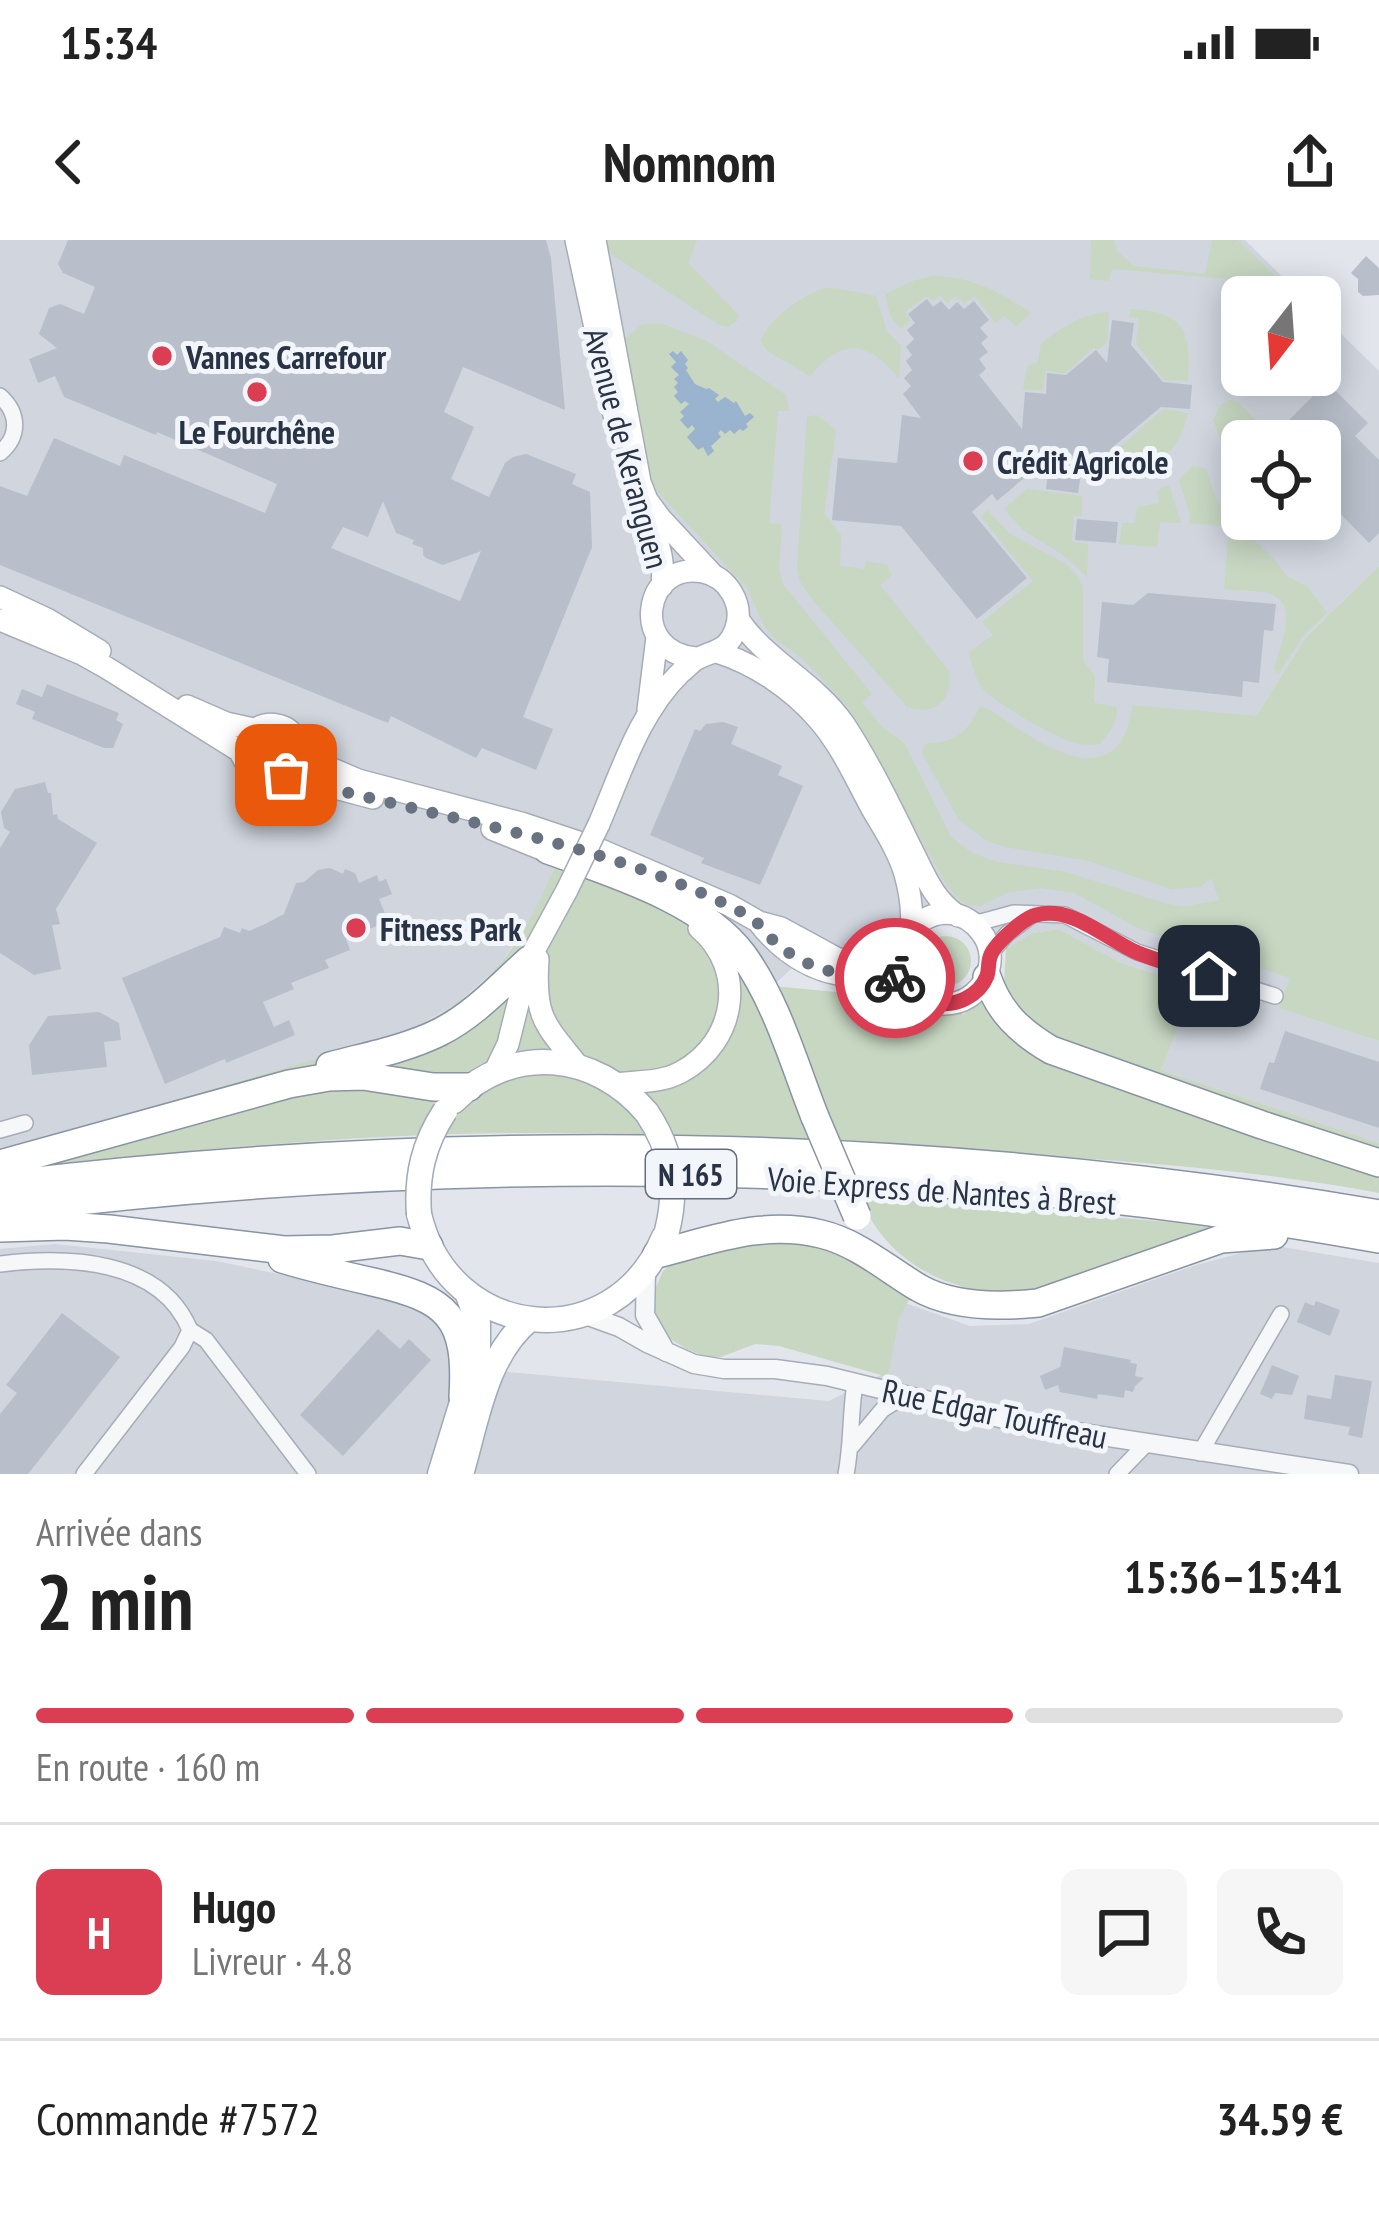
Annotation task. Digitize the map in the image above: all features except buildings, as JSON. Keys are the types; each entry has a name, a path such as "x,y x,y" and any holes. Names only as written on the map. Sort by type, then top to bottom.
{"highway":[{"path":"548,850 656,892 707,921 742,953 767,998 866,1232 891,1258 971,1303"},
{"path":"289,1084 307,1072 443,1030 487,1001 529,960"},
{"path":"988,966 995,1000 1008,1019 1051,1049 1379,1163"},
{"path":"0,1164 329,1077 470,1087"},
{"name":"Voie Express de Nantes à Brest","path":"0,1185 214,1163 350,1155 539,1148 721,1151 1006,1166 1151,1181 1379,1214"},
{"name":"Voie Express de Nantes à Brest","path":"0,1210 374,1178 639,1173 1001,1190 1223,1214 1379,1239"},
{"path":"0,1228 109,1228 231,1245 313,1250 400,1240 429,1246"},
{"path":"656,1252 721,1235 802,1231 843,1240 925,1291 996,1306 1038,1303 1242,1236 1280,1235 1379,1251"},
{"path":"231,1245 410,1290 434,1302 450,1319 462,1346 463,1397"}],"main road":[{"name":"Avenue de Keranguen","path":"576,240 634,500 656,534 663,555 662,586"},
{"name":"Avenue de Keranguen","path":"595,240 640,482 647,500 713,576"},
{"path":"648,710 667,687 707,655 732,638 737,606 733,593 713,576 692,571 670,578 652,605 652,627 674,653 707,655 745,662 802,702 821,722 899,859 912,903 901,966 908,983"},
{"path":"0,597 80,638 181,703 226,723 254,729 269,724 284,727 321,764 358,780 548,830 781,928 838,959 869,962 906,939 928,917 948,914 964,919"},
{"path":"738,619 845,726 932,894 981,932 988,966 976,991 953,1003 927,1000 896,978 846,976 813,967 774,941 758,922"},
{"path":"0,620 107,668 243,755"},
{"path":"496,1071 508,1044 529,960 599,824 648,710 657,637"},
{"path":"254,729 245,741 243,755 248,768 262,778 286,775 297,761 298,745"},
{"path":"286,775 547,839 634,866"},
{"path":"493,829 548,850 681,915 717,946 730,984 727,1015 715,1041 670,1077 616,1084"},
{"path":"549,924 538,959 537,1001 548,1029 579,1067"},
{"path":"539,1062 579,1067 616,1084 646,1113 670,1163 673,1204 656,1252 617,1297 583,1314 530,1319 497,1311 468,1294 443,1270 419,1214 421,1166 445,1111 496,1071 539,1062"},
{"path":"440,1474 474,1371 479,1335 468,1294"},
{"path":"461,1474 496,1363 510,1338 530,1319"}],"street":[{"path":"0,396 11,407 16,429 0,453"},
{"path":"964,919 981,922 1014,913 1065,916 1137,952 1275,996"},
{"path":"988,966 1007,934 1032,915"},
{"path":"0,1130 25,1123"},
{"path":"656,1252 645,1316 666,1352"},
{"path":"0,1264 66,1259 104,1265 147,1281 182,1310 190,1330 206,1340 308,1474"},
{"name":"Rue Edgar Touffreau","path":"583,1314 694,1364 724,1370 775,1369 1024,1424 1349,1474"},
{"path":"1200,1453 1281,1314"},
{"path":"84,1474 182,1347 190,1330"},
{"path":"847,1474 855,1383"},
{"path":"852,1446 883,1409 904,1396"},
{"path":"1117,1474 1146,1444"}],"shaded area":[{"path":"0,240 1245,240 1282,276 1221,276 1221,396 1341,396 1341,334 1379,371 1379,566 1306,637 1256,716 1212,878 1219,896 1221,927 1291,978 1280,1008 1379,1041 1379,1143 1161,1070 1193,986 1121,963 1059,929 1032,933 1006,949 973,913 902,921 893,943 872,953 814,947 773,986 620,892 556,867 534,915 497,968 460,1001 410,1031 0,1148"},
{"path":"55,1244 216,1261 417,1303 447,1326 459,1358 508,1372 829,1401 883,1374 902,1302 970,1326 1029,1324 1193,1266 1270,1245 1379,1263 1379,1474 0,1474 0,1249"}],"green space":[{"path":"602,240 697,240 688,263 739,315 737,321 728,327 719,325 611,254"},
{"path":"1091,240 1114,240 1117,251 1134,266 1205,274 1212,240 1238,240 1275,276 1221,278 1112,269 1109,281 1090,279"},
{"path":"933,276 985,287 1031,313 1016,326 1004,316 996,323 974,296 964,304 956,296 947,303 940,295 933,301 926,296 905,312 911,320 901,329 891,318 885,294"},
{"path":"825,288 876,296 887,331 901,346 899,379 877,357 855,348 833,355 810,376 767,351 761,341 779,316"},
{"path":"1130,309 1163,314 1181,327 1188,348 1188,381 1164,380 1136,344 1139,318 1129,317"},
{"path":"1109,312 1107,342 1098,350 1094,347 1065,374 1045,370 1043,391 1023,389 1027,366 1038,362 1041,343 1081,318"},
{"path":"660,323 707,341 786,395 789,411 778,411 769,523 782,525 779,569 783,584 872,694 862,702 880,725 905,744 951,837 972,853 997,862 1066,872 1184,907 1219,900 1211,878 1201,887 1170,889 1089,861 987,841 959,820 922,753 925,744 958,735 979,707 1054,749 1092,758 1108,754 1121,741 1133,705 1256,716 1306,637 1379,566 1379,1041 1279,1008 1290,978 1140,929 1074,893 1041,888 1009,892 980,906 958,899 849,708 806,662 773,637 747,588 656,490 620,343 641,325"},
{"path":"1229,400 1238,402 1255,420 1221,420 1221,442 1213,420"},
{"path":"1163,409 1188,413 1172,448 1156,461 1117,465 1119,448"},
{"path":"817,415 836,430 824,513 841,535 840,566 864,569 866,561 887,565 892,575 880,585 949,671 945,697 926,710 907,707 800,581 807,417"},
{"path":"1192,466 1206,469 1221,506 1221,526 1189,523 1179,480"},
{"path":"1169,485 1181,523 1160,522 1157,547 1119,544 1122,523 1135,523 1137,507 1159,503 1157,490"},
{"path":"1027,489 1082,496 1072,542 1088,544 1087,577 1023,530 1004,509"},
{"path":"987,510 1010,534 1066,564 1083,587 1083,661 1095,676 1094,703 1117,707 1110,731 1100,744 1075,743 1052,733 998,702 977,680 969,652 993,635 982,622 1033,581 981,517"},
{"path":"1228,540 1254,540 1288,577 1307,586 1327,613 1303,636 1278,674 1274,668 1286,624 1283,604 1264,592 1224,589"},
{"path":"555,867 619,892 642,880 773,986 898,998 919,1011 964,1014 1004,982 1006,949 1032,933 1059,929 1121,963 1194,986 1161,1070 1379,1143 1379,1193 1160,1164 770,1138 576,1133 396,1136 50,1164 28,1143 410,1031 452,1006 490,975 527,924"},
{"path":"946,936 964,943 971,961 964,979 946,986 928,979 921,961 928,943"},
{"path":"860,1197 1222,1229 1043,1291 986,1291 959,1286 911,1262 873,1223"},
{"path":"747,1238 823,1242 911,1296 899,1318 888,1377 779,1346 755,1344 721,1357 706,1357 662,1334 651,1307 663,1271 679,1258"}],"water":[{"path":"681,351 688,360 686,370 695,384 719,395 718,402 725,397 736,401 745,416 754,417 743,431 725,434 721,430 708,456 687,437 695,429 692,425 688,429 680,420 684,416 680,412 689,404 681,404 674,396 678,383 674,379 679,375 671,367 676,362 669,354 677,355"}],"way so far":[{"path":"286,775 547,839 634,866 747,915 774,941 824,972 895,978"}],"place":[{"name":"Vannes Carrefour","path":"162,356"},
{"name":"Le Fourchêne","path":"257,392"},
{"name":"Crédit Agricole","path":"973,461"},
{"name":"Fitness Park","path":"356,928"}],"route":[{"path":"895,978 927,1000 962,1001 982,985 990,954 1007,934 1032,915 1044,914 1080,921 1137,952 1209,976"}]}
